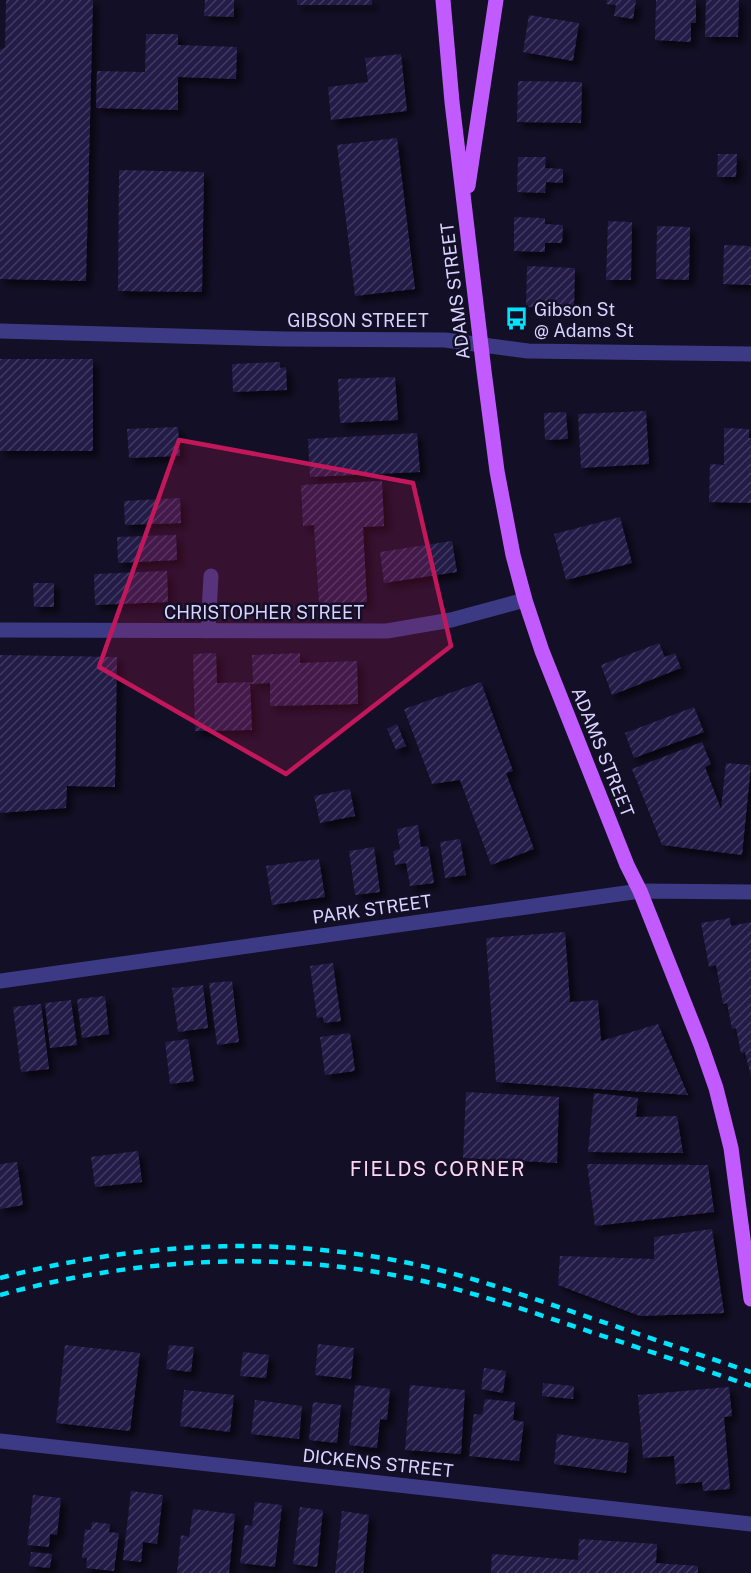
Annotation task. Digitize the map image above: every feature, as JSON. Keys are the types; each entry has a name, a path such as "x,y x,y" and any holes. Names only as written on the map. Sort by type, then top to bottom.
{"main road":[{"name":"ADAMS STREET","path":"443,0 452,102 484,371 502,502 525,600 551,676 627,865 640,891 717,1089 747,1234 751,1299"},
{"name":"ADAMS STREET","path":"445,17 453,0"},
{"name":"ADAMS STREET","path":"465,207 496,0"}],"street":[{"name":"GIBSON STREET","path":"0,331 285,339 445,340 528,351 751,354"},
{"path":"208,631 211,576"},
{"name":"CHRISTOPHER STREET","path":"0,630 387,632 451,620 525,600"},
{"name":"PARK STREET","path":"0,981 640,891 751,892"},
{"name":"DICKENS STREET","path":"0,1442 751,1524"}],"highlighted area":[{"path":"179,440 413,483 451,646 286,774 99,667"}],"building":[{"path":"6,0 93,0 86,281 0,279 0,50 5,47"},
{"path":"205,0 234,0 234,17 204,16"},
{"path":"297,0 372,0 372,5 297,5"},
{"path":"607,0 636,0 633,19 614,16 616,5 606,4"},
{"path":"656,0 696,0 696,23 691,23 691,42 655,40"},
{"path":"706,0 739,0 738,37 705,37"},
{"path":"529,15 579,23 573,61 523,52"},
{"path":"146,34 178,34 178,45 237,47 236,79 178,77 178,110 96,108 97,71 145,72"},
{"path":"401,54 407,111 331,120 328,87 368,82 365,58"},
{"path":"518,81 582,82 581,123 517,122"},
{"path":"397,138 415,289 355,296 337,145"},
{"path":"718,154 737,154 736,177 717,177"},
{"path":"518,157 546,157 545,168 563,169 563,183 546,182 545,193 517,192"},
{"path":"119,170 204,172 202,292 118,291"},
{"path":"514,217 545,218 545,224 563,225 562,243 545,243 545,252 514,251"},
{"path":"608,221 632,222 631,280 606,280"},
{"path":"657,226 690,227 689,280 656,279"},
{"path":"724,245 751,246 751,285 723,284"},
{"path":"527,266 575,268 574,308 526,307"},
{"path":"0,359 93,359 93,451 0,451"},
{"path":"280,362 280,368 286,367 287,390 233,392 232,364"},
{"path":"395,377 398,420 340,423 338,379"},
{"path":"646,411 649,464 581,468 578,414"},
{"path":"566,412 568,439 545,440 544,413"},
{"path":"178,427 180,456 129,458 127,429"},
{"path":"724,428 749,429 751,503 709,502 710,464 724,465"},
{"path":"417,433 420,472 310,477 308,439"},
{"path":"382,481 384,526 363,527 367,602 319,604 314,525 303,526 301,485"},
{"path":"180,498 181,523 125,525 124,501"},
{"path":"620,517 632,563 566,580 554,534"},
{"path":"176,535 177,560 118,563 117,537"},
{"path":"452,541 457,572 384,583 380,552"},
{"path":"167,571 168,602 95,605 94,574"},
{"path":"33,583 54,583 54,607 34,607"},
{"path":"659,643 665,657 675,653 681,668 612,695 601,665"},
{"path":"216,653 217,683 253,682 252,655 300,653 300,663 357,661 358,704 270,706 270,683 250,684 252,730 195,731 193,654"},
{"path":"0,655 117,657 115,787 67,786 66,808 0,813"},
{"path":"481,682 513,771 506,773 534,849 491,865 460,780 432,784 404,709"},
{"path":"694,707 704,732 634,758 625,733"},
{"path":"397,724 406,746 396,750 387,729"},
{"path":"702,742 711,764 705,767 721,809 726,763 751,765 742,855 662,845 632,769"},
{"path":"350,789 355,816 320,823 314,796"},
{"path":"418,825 421,847 428,846 434,883 410,886 406,863 395,865 393,851 400,849 397,829"},
{"path":"460,839 466,875 445,878 440,842"},
{"path":"374,847 380,892 355,895 349,851"},
{"path":"319,859 325,897 272,905 266,866"},
{"path":"730,918 731,926 751,922 751,1077 745,1052 741,1053 736,1028 732,1029 727,1003 723,1004 716,965 709,967 701,923"},
{"path":"565,932 570,1002 598,1000 601,1041 658,1024 688,1095 496,1082 486,938"},
{"path":"333,963 341,1021 324,1023 323,1017 317,1018 310,966"},
{"path":"232,981 239,1042 217,1045 209,983"},
{"path":"203,985 208,1028 178,1032 172,988"},
{"path":"105,996 109,1034 82,1038 77,999"},
{"path":"71,1000 77,1045 50,1048 45,1003"},
{"path":"41,1004 49,1069 21,1072 13,1007"},
{"path":"350,1033 355,1071 325,1075 320,1037"},
{"path":"188,1039 194,1081 170,1084 165,1042"},
{"path":"466,1092 559,1097 557,1163 463,1158"},
{"path":"594,1093 638,1098 636,1117 677,1116 683,1153 588,1152"},
{"path":"138,1151 142,1182 95,1187 91,1157"},
{"path":"17,1162 23,1205 0,1209 0,1164"},
{"path":"587,1164 708,1165 714,1212 595,1226"},
{"path":"712,1229 724,1313 640,1316 558,1285 560,1256 654,1259 654,1237"},
{"path":"318,1344 354,1348 351,1379 315,1375"},
{"path":"65,1345 140,1353 130,1431 56,1423"},
{"path":"169,1345 194,1347 191,1372 166,1369"},
{"path":"243,1352 269,1355 266,1378 240,1376"},
{"path":"484,1368 506,1371 503,1393 481,1389"},
{"path":"543,1383 574,1386 573,1399 542,1396"},
{"path":"355,1385 390,1389 387,1420 380,1419 377,1448 349,1445"},
{"path":"410,1385 465,1390 461,1454 405,1450"},
{"path":"729,1387 732,1416 724,1417 730,1489 703,1491 702,1482 676,1484 674,1456 643,1458 638,1395"},
{"path":"184,1390 234,1395 230,1432 180,1426"},
{"path":"485,1399 515,1402 513,1420 524,1422 519,1461 469,1456 474,1414 482,1415"},
{"path":"255,1400 302,1406 299,1439 251,1434"},
{"path":"313,1402 341,1405 337,1443 309,1440"},
{"path":"557,1434 629,1443 626,1473 554,1464"},
{"path":"131,1491 163,1495 157,1544 143,1542 141,1562 123,1560"},
{"path":"33,1495 61,1498 57,1535 50,1534 49,1547 27,1545"},
{"path":"255,1502 282,1505 275,1567 240,1563 245,1525 252,1526"},
{"path":"300,1507 323,1510 317,1567 293,1564"},
{"path":"193,1509 235,1514 229,1573 177,1573 181,1535 189,1537"},
{"path":"342,1511 369,1515 363,1573 335,1573"},
{"path":"92,1522 110,1524 109,1532 119,1533 114,1571 86,1568 87,1558 82,1558 85,1529 91,1530"},
{"path":"579,1539 657,1544 656,1563 698,1566 698,1573 491,1573 492,1554 578,1560"},
{"path":"31,1552 52,1554 50,1568 29,1566"}],"railway":[{"path":"0,1278 50,1266 152,1250 255,1246 358,1254 409,1263 474,1279 751,1372"},
{"path":"0,1295 47,1283 142,1267 238,1261 334,1266 432,1283 482,1296 751,1386"}],"place":[{"name":"Gibson St @ Adams St","path":"516,319"}],"district":[{"name":"FIELDS CORNER","path":"438,1169"}]}
